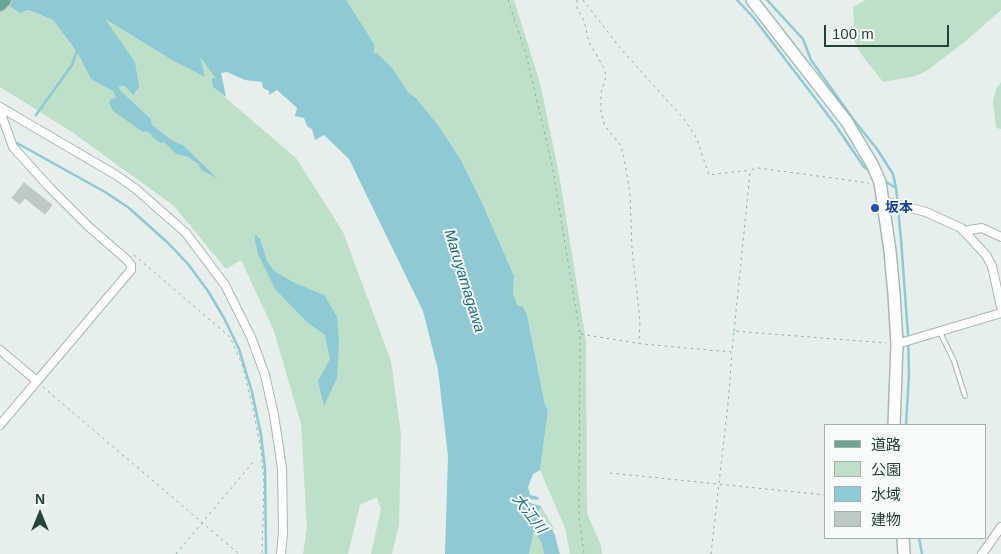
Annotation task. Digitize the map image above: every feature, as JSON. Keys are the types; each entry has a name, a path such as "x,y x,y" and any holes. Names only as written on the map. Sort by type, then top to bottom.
{"main road":[{"path":"0,5 5,0"}],"street":[{"path":"753,0 847,122 872,164 880,182 894,294 897,344 894,424"},
{"path":"0,107 116,174 136,189 186,233 225,285 251,337 266,375 282,468 283,533 281,554"},
{"path":"0,111 13,147 50,188 131,265 131,270 0,425"},
{"path":"883,201 926,212 961,228 976,244 992,266 1001,307"},
{"path":"963,231 982,228 1001,237"},
{"path":"897,344 1001,313"},
{"path":"0,350 37,381"},
{"path":"982,554 1001,527"},
{"path":"903,539 904,554"}],"lane":[{"path":"940,332 954,361 966,396"}],"path":[{"path":"508,0 526,54 552,165 580,334 580,516 584,554"},
{"path":"577,0 577,8 584,21 589,42 604,68 606,77 601,92 601,113 606,126 621,146 624,158 630,194 632,249 640,321 639,343"},
{"path":"583,0 621,49 683,118 696,137 709,174 758,168 863,183 880,182"},
{"path":"711,554 752,170"},
{"path":"127,260 135,254 230,337 242,364 261,450 264,483 262,554"},
{"path":"734,331 897,344"},
{"path":"580,334 639,343 732,352"},
{"path":"37,381 239,554"},
{"path":"176,554 254,461"},
{"path":"610,473 824,495"}],"green space":[{"path":"0,0 53,20 77,52 91,79 113,91 116,98 143,132 146,130 164,142 176,154 188,157 198,164 201,170 216,177 183,145 173,141 152,125 151,119 120,90 119,86 125,86 103,18 172,60 205,76 198,55 217,80 213,87 296,158 343,232 391,361 401,434 399,525 392,554 371,554 381,509 377,497 360,505 348,554 303,554 307,528 301,424 274,331 241,260 226,269 174,206 72,132 0,87"},
{"path":"346,0 514,0 540,83 559,174 586,341 587,513 601,546 602,554 570,554 565,528 540,470 548,410 545,405 527,315 517,305 513,293 514,276 483,205 461,160 438,125 416,98 408,92 393,69 374,53"},
{"path":"866,0 1001,0 1001,10 967,40 928,70 916,76 883,82 861,54 855,42 853,7"},
{"path":"1001,82 1001,129 996,128 993,101 996,89"},
{"path":"541,506 553,527 560,554 529,554 537,515"}],"water":[{"name":"Maruyamagawa","path":"1,0 346,0 374,44 374,53 377,53 393,69 408,92 416,98 438,125 461,160 514,276 513,293 517,305 523,307 527,315 545,405 548,410 540,470 533,474 528,487 530,495 538,497 539,500 528,499 530,503 541,506 537,515 529,554 445,554 448,456 438,370 423,311 349,159 324,135 315,140 312,129 307,126 304,118 295,116 297,108 277,90 269,95 269,91 263,88 262,82 245,80 227,72 221,73 226,97 213,87 212,78 216,79 200,57 205,77 172,60 105,19 135,62 139,87 133,95 125,86 119,86 120,90 151,119 152,125 173,141 183,145 217,178 201,170 198,164 188,157 176,154 164,142 161,143 152,137 151,134 146,131 143,132 113,111 109,103 111,99 116,98 113,91 91,79 77,52 53,20 28,10 20,13"},
{"path":"255,234 260,239 267,261 274,271 295,283 324,295 337,317 339,343 337,378 324,406 318,381 330,359 325,335 308,323 275,289 258,254"}],"building":[{"path":"24,183 52,205 45,214 25,198 20,204 12,198"}],"waterway":[{"path":"737,0 753,17 834,123 864,167 870,171"},
{"path":"767,0 803,39 811,60 877,149 893,174 896,188"},
{"path":"36,115 72,65 77,51"},
{"path":"17,143 105,192 129,208 188,264 208,291 239,349 252,392 261,435 265,469 266,554"},
{"path":"883,180 896,188 901,239 908,335 909,374 906,424"},
{"name":"大江川","path":"524,508 548,538 552,554"},
{"path":"919,539 922,554"}],"place":[{"name":"坂本","path":"875,208"}]}
